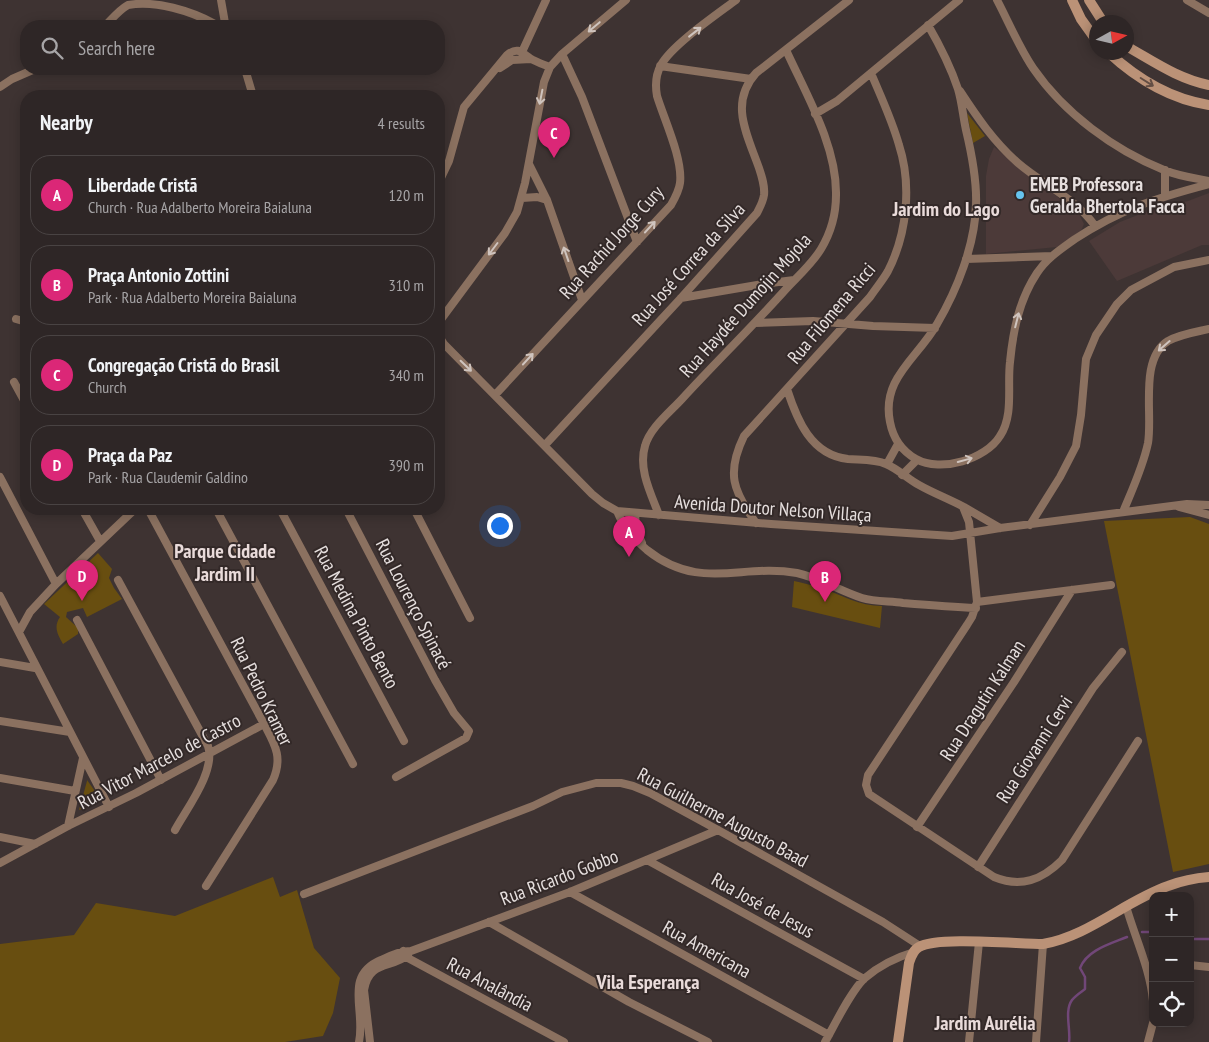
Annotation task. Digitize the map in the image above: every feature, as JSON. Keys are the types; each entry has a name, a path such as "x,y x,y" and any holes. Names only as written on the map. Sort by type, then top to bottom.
{"street":[{"path":"113,20 130,4 149,0 175,4 207,20"},
{"path":"221,0 225,20"},
{"path":"522,52 546,0"},
{"path":"445,314 513,220 522,198 541,94 550,67 562,54 626,0"},
{"path":"660,66 678,46 736,0"},
{"name":"Rua José Correa da Silva","path":"545,446 749,223 762,204 764,195 762,177 742,114 742,96 751,78 764,66 849,0"},
{"path":"815,114 837,101 959,0"},
{"path":"997,0 1032,67 1055,95 1074,114 1117,147 1164,170 1209,182"},
{"path":"1072,0 1089,30"},
{"path":"1090,0 1099,15"},
{"path":"1187,0 1209,13"},
{"path":"928,25 958,88 988,132 1002,148 1035,177 1083,211 1095,226"},
{"path":"445,169 464,106 510,52 516,50 522,52 530,58 550,67"},
{"name":"Rua Haydée Dumojin Mojola","path":"659,515 648,488 643,468 643,456 649,437 691,389 755,324 820,250 828,235 834,214 836,197 834,171 829,151 815,114 786,50"},
{"path":"1134,51 1184,78 1209,85"},
{"path":"562,54 586,106 637,242"},
{"path":"488,77 509,62 530,58"},
{"path":"1118,60 1137,76 1157,88 1180,98 1209,105"},
{"path":"660,66 751,78"},
{"name":"Rua Rachid Jorge Cury","path":"495,395 671,205 677,194 680,183 677,157 657,96 656,80 660,66"},
{"name":"Rua Filomena Ricci","path":"756,523 746,509 736,488 734,472 736,453 744,436 870,297 887,273 896,254 904,211 905,168 900,146 871,74"},
{"path":"0,86 21,75"},
{"path":"247,75 251,90"},
{"path":"958,88 976,181 976,206 966,260 948,306 935,328 903,368 890,392 888,402 890,424 898,444 917,460 936,464 963,462 981,454 999,439 1008,418 1010,361 1016,321 1022,301 1030,285 1052,256 1095,226 1123,211 1209,182"},
{"path":"529,164 547,200 582,300"},
{"path":"1164,170 1165,196"},
{"path":"522,198 537,196 547,200"},
{"path":"966,260 1052,256"},
{"path":"1030,525 1060,478 1076,446 1085,366 1096,334 1116,304 1131,290 1174,267 1209,260"},
{"path":"681,298 794,280"},
{"path":"16,319 20,320"},
{"path":"755,324 813,321 873,326 935,328"},
{"path":"1123,512 1148,444 1150,374 1156,354 1161,347 1172,340 1209,329"},
{"name":"Avenida Doutor Nelson Villaça","path":"445,345 592,494 617,511 935,536 970,534 1000,528 1187,504 1209,505"},
{"path":"14,382 20,393"},
{"path":"787,389 796,416 803,428 818,447 826,453 837,458 870,460 887,464 920,486 1000,528"},
{"path":"887,464 898,444"},
{"path":"902,475 917,460"},
{"path":"0,477 56,584"},
{"path":"1187,504 1209,500"},
{"name":"Avenida Doutor Nelson Villaça","path":"1174,506 1209,515"},
{"path":"963,507 968,518 976,605 968,625 868,775 866,781 869,794 994,877 1014,882 1043,876 1062,860 1138,741"},
{"path":"617,511 626,529 644,547 658,558 673,566 700,573 715,574 796,573 870,600 976,605 1112,584"},
{"path":"635,513 636,529 644,547"},
{"path":"85,515 100,541"},
{"path":"19,632 30,612 56,584 128,515"},
{"name":"Rua Pedro Kramer","path":"151,515 264,724 275,746 278,761 273,780 206,886"},
{"path":"219,515 353,764"},
{"name":"Rua Medina Pinto Bento","path":"283,515 404,741"},
{"name":"Rua Lourenço Spinacé","path":"349,515 435,680 454,713 468,728 469,733 466,738 396,777"},
{"path":"417,515 470,618"},
{"path":"118,580 210,752 207,772 175,830"},
{"name":"Rua Dragutin Kalman","path":"917,827 1014,682 1072,590"},
{"path":"0,596 108,807"},
{"path":"77,620 161,780"},
{"name":"Rua Giovanni Cervi","path":"978,867 1093,688 1122,652"},
{"path":"0,662 36,668"},
{"path":"0,721 70,732"},
{"name":"Rua Vitor Marcelo de Castro","path":"0,863 68,826 161,780 264,724"},
{"name":"Rua Vitor Marcelo de Castro","path":"68,826 83,758"},
{"path":"0,778 75,791"},
{"name":"Rua Guilherme Augusto Baad","path":"304,894 533,806 562,792 596,782 615,782 633,786 650,793 718,830 883,922 917,949"},
{"name":"Rua Ricardo Gobbo","path":"362,982 363,972 368,967 570,892 718,830"},
{"path":"0,837 35,844"},
{"name":"Rua José de Jesus","path":"647,860 864,979"},
{"path":"827,1039 864,979 898,957 938,942 1043,944 1054,942 1166,886 1181,881 1209,877"},
{"name":"Rua Americana","path":"570,892 827,1039"},
{"path":"1126,906 1137,941 1149,961"},
{"path":"489,922 629,1002 708,1042"},
{"path":"969,1042 979,942"},
{"path":"1036,1042 1043,944"},
{"path":"898,1042 908,963 917,949"},
{"name":"Rua Analândia","path":"407,953 564,1042"},
{"path":"1194,965 1209,967"},
{"path":"359,1042 361,1029 358,998 362,982"},
{"path":"362,982 370,1042"},
{"path":"1148,1042 1152,1027"}],"shaded area":[{"path":"967,113 985,136 973,143"},
{"name":"EMEB Professora Geralda Bhertola Facca","path":"994,147 1079,214 1084,224 1081,231 1057,247 986,254 986,176 989,159"},
{"path":"1209,193 1209,245 1202,245 1117,281 1089,241 1120,222"},
{"path":"1190,517 1209,524 1209,864 1173,872 1104,521"},
{"path":"98,553 112,569 109,578 122,599 87,617 83,608 67,612 66,617 78,628 78,634 63,644 57,628 60,617 44,604"},
{"path":"794,581 821,588 858,602 882,606 880,628 792,607"},
{"path":"87,781 102,801 79,810"},
{"path":"273,877 280,897 297,890 314,948 340,978 333,1013 323,1036 285,1042 0,1042 0,944 74,935 96,903 175,916"}],"waterway":[{"path":"1142,932 1149,932"},
{"path":"1069,1042 1068,1010 1073,999 1085,989 1085,977 1080,968 1083,962 1100,948 1127,937"},
{"path":"1194,939 1209,939"}],"place":[{"name":"Congregação Cristã do Brasil","path":"554,158"},
{"name":"EMEB Professora Geralda Bhertola Facca","path":"1020,195"},
{"name":"Liberdade Cristã","path":"629,557"},
{"name":"Praça da Paz","path":"82,601"},
{"name":"Praça Antonio Zottini","path":"825,602"}],"district":[{"name":"Jardim do Lago","path":"946,209"},
{"name":"Parque Cidade Jardim II","path":"225,562"},
{"name":"Vila Esperança","path":"648,982"},
{"name":"Jardim Aurélia","path":"985,1023"}]}
